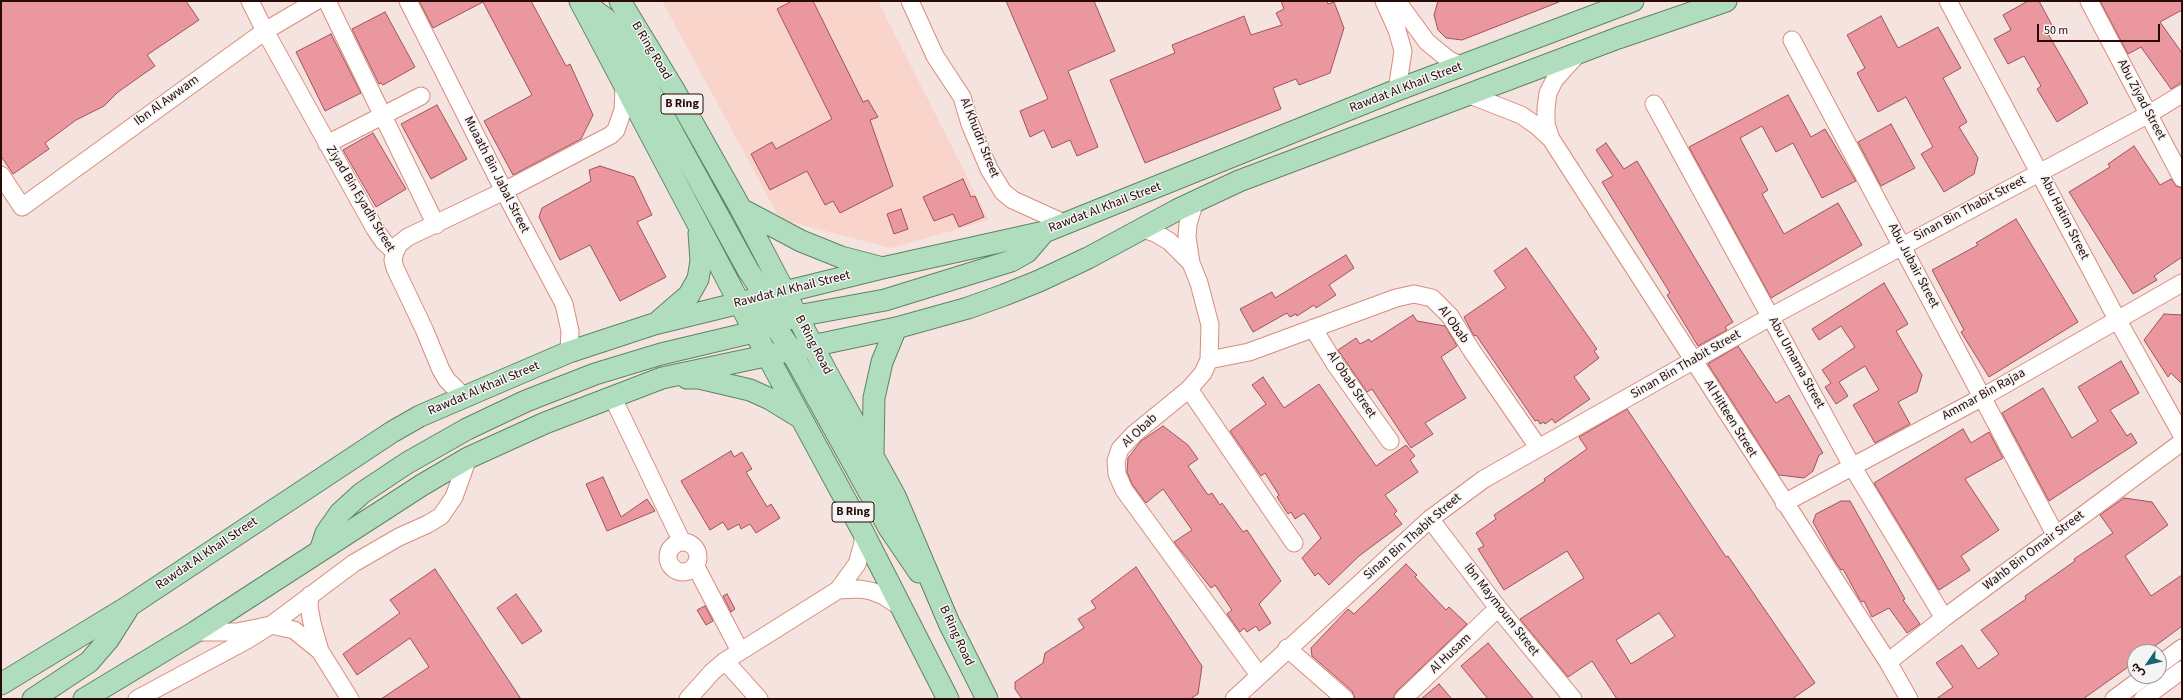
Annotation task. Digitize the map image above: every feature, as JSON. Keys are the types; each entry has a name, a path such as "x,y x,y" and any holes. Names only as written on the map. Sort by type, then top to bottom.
{"main road":[{"path":"580,1 594,9 617,31 764,297 782,320 791,351 889,528 920,573 937,594"},
{"name":"B Ring","path":"580,1 755,333 863,532 948,699"},
{"name":"B Ring Road","path":"620,1 674,90 785,292"},
{"name":"Rawdat Al Khail Street","path":"1,684 129,606 369,445 420,416 569,352 654,324 882,268 1044,232 1398,90 1633,1"},
{"path":"84,699 195,632 383,509 468,458 544,423 662,378 896,328 968,308 1039,281 1195,201 1261,172 1576,56 1618,38 1726,1"},
{"path":"741,210 801,241 841,256 882,268"},
{"path":"654,324 682,302 698,279 701,261 698,224"},
{"path":"321,549 326,533 340,513 362,493 406,463 467,429 526,402 595,374 687,347 755,333 782,320 885,300 1010,261 1026,252 1044,232"},
{"path":"767,355 782,320 785,292"},
{"path":"740,303 762,314 782,320"},
{"name":"B Ring Road","path":"782,320 812,346 874,456 895,496 952,630 987,699"},
{"path":"874,456 874,398 882,362 896,328"},
{"path":"662,378 699,378 736,385 770,399 802,418"},
{"path":"34,699 89,662 108,640 129,606"}],"street":[{"name":"Ziyad Bin Eyadh Street","path":"250,1 265,31 375,229 394,252 393,260 395,268 424,328 441,370 447,380 464,397"},
{"name":"Ibn Al Awwam","path":"1,175 22,207 265,31 316,1"},
{"path":"327,1 381,116 436,225"},
{"name":"Muaath Bin Jabal Street","path":"408,1 504,191 564,304 570,331 569,352"},
{"name":"Al Khudri Street","path":"910,1 935,56 962,97 970,124 989,169 1003,192 1013,200 1066,224"},
{"path":"1384,1 1398,30 1403,51 1398,90"},
{"name":"Abu Hatim Street","path":"1948,1 2041,172 2117,320 2182,435"},
{"name":"Abu Ziyad Street","path":"2089,1 2182,178"},
{"path":"1401,2 1432,46 1449,60 1462,66"},
{"name":"Abu Jubair Street","path":"1792,40 1902,245 1981,398 2055,534"},
{"name":"Al Hitteen Street","path":"1576,56 1555,79 1548,93 1546,124 1551,139 1784,503 1888,662 1909,699"},
{"path":"394,252 399,244 408,237 436,225 504,191 611,135 616,130 623,110 624,87"},
{"name":"Sinan Bin Thabit Street","path":"1234,699 1287,648 1430,519 1484,479 1538,447 1694,362 1770,317 2149,114 2182,94"},
{"name":"Al Hitteen Street","path":"1470,95 1521,115 1537,126 1551,139"},
{"path":"327,144 421,96"},
{"name":"Abu Umama Street","path":"1654,104 1852,466 1944,618"},
{"path":"1195,201 1188,224 1187,237 1191,263 1199,282 1210,325 1209,360"},
{"path":"1142,229 1155,233 1169,241 1191,263"},
{"name":"Ammar Bin Rajaa","path":"1784,503 1981,398 2182,283"},
{"name":"Al Obab","path":"1259,675 1124,490 1117,474 1116,461 1120,449 1134,434 1189,388 1203,373 1209,360 1249,352 1396,298 1414,294 1432,298 1450,316 1472,351 1538,447"},
{"name":"Al Obab Street","path":"1313,328 1335,364 1390,441"},
{"path":"1189,388 1294,543"},
{"path":"612,396 682,542"},
{"name":"Wahb Bin Omair Street","path":"1888,662 2055,534 2182,442"},
{"path":"143,697 247,640 271,625 310,595 380,548 441,516 454,497 468,458"},
{"name":"Ibn Maymoum Street","path":"1430,519 1498,608 1573,699"},
{"path":"688,699 712,672 726,661 838,590 857,564 863,543 863,532"},
{"path":"682,542 690,544 695,549 697,557 695,564 690,570 682,572 671,566 668,558 669,551 674,545 682,542"},
{"path":"695,564 740,651"},
{"path":"838,590 860,589 871,591 882,595 901,607"},
{"path":"310,595 312,623 320,651 350,699"},
{"name":"Al Husam","path":"1403,699 1498,608"},
{"path":"195,632 237,632 271,625 294,630 320,651"},
{"path":"1287,648 1345,699"},
{"path":"2167,659 2182,648"},
{"path":"726,661 759,699"},
{"path":"2143,699 2182,670"},
{"path":"2114,699 2134,684"}],"shaded area":[{"path":"662,1 878,1 989,220 891,248 780,219"}],"building":[{"path":"1,1 186,1 199,20 147,55 155,66 118,92 104,106 76,120 45,143 49,149 13,174 1,156"},
{"path":"419,1 531,1 566,66 570,64 593,115 581,139 513,175 484,121 532,95 483,2 433,28"},
{"path":"792,1 813,1 863,102 868,100 878,117 870,120 893,186 840,213 833,201 825,205 807,171 770,190 751,154 772,142 776,149 832,119 777,9"},
{"path":"1006,1 1094,1 1115,51 1068,71 1098,147 1077,156 1070,140 1052,148 1044,130 1030,137 1020,111 1048,99"},
{"path":"1281,1 1327,1 1328,4 1334,2 1344,28 1330,73 1299,85 1296,79 1273,88 1281,109 1145,163 1110,80 1175,53 1172,45 1244,16 1251,35 1282,25 1276,13 1284,9"},
{"path":"1438,1 1559,2 1462,40 1446,38 1438,30 1434,15"},
{"path":"2028,1 2039,1 2054,29 2047,32 2088,103 2057,122 2037,89 2041,86 2024,56 2008,64 1994,39 2011,30 2003,15"},
{"path":"2100,1 2182,1 2182,10 2160,22 2182,53 2182,82 2171,89 2141,47 2128,54"},
{"path":"385,12 415,67 383,85 381,83 379,84 352,29"},
{"path":"1881,16 1898,48 1938,27 1961,68 1943,78 1967,122 1959,127 1978,158 1974,174 1944,192 1921,154 1933,147 1906,97 1878,112 1857,73 1865,68 1847,35"},
{"path":"331,34 361,93 325,111 296,52"},
{"path":"1788,95 1811,137 1825,129 1856,181 1822,198 1793,143 1776,152 1762,126 1740,138 1768,190 1762,194 1784,234 1838,203 1862,245 1771,298 1689,147"},
{"path":"437,105 467,159 431,179 401,124"},
{"path":"1891,124 1915,168 1881,186 1858,142"},
{"path":"373,133 406,189 376,207 343,150"},
{"path":"1606,143 1624,169 1637,161 1733,322 1725,327 1727,330 1698,346 1667,295 1670,293 1602,182 1613,176 1596,150"},
{"path":"2134,146 2160,185 2171,179 2176,186 2182,188 2182,257 2154,276 2157,280 2133,294 2069,192 2110,167 2108,164"},
{"path":"600,166 634,177 652,215 637,222 666,277 620,301 590,245 560,260 539,217 542,208 591,181 589,170"},
{"path":"963,179 971,197 975,196 984,217 959,227 953,214 934,221 923,197"},
{"path":"901,209 908,229 894,234 887,214"},
{"path":"2016,219 2078,322 1989,377 1961,332 1964,330 1932,270 1978,245 1976,243"},
{"path":"1526,248 1597,349 1594,351 1599,358 1574,377 1590,399 1555,423 1552,419 1545,424 1544,422 1540,424 1538,420 1535,421 1476,335 1474,336 1464,317 1506,288 1494,271"},
{"path":"1346,255 1354,268 1329,285 1336,295 1316,308 1314,305 1297,316 1296,314 1290,317 1287,313 1253,332 1240,309 1272,292 1275,298"},
{"path":"1884,283 1908,324 1896,331 1922,375 1917,392 1898,402 1910,424 1875,443 1853,405 1879,390 1865,366 1839,382 1848,396 1836,404 1825,387 1831,383 1822,370 1855,347 1841,326 1819,340 1812,329"},
{"path":"2164,314 2182,315 2182,384 2171,373 2168,377 2144,340"},
{"path":"1413,315 1417,321 1445,326 1457,346 1441,357 1466,398 1425,423 1433,434 1411,448 1372,389 1367,392 1338,350 1356,338 1360,344 1369,339 1371,342"},
{"path":"1738,346 1776,403 1789,395 1823,453 1819,455 1813,471 1804,478 1779,475 1708,364"},
{"path":"2121,361 2139,393 2110,410 2127,436 2131,433 2137,443 2049,501 2002,413 2043,388 2072,438 2098,421 2078,387"},
{"path":"1263,377 1284,408 1319,384 1376,466 1406,445 1415,456 1410,460 1418,472 1385,495 1397,511 1394,514 1402,524 1359,556 1329,585 1318,573 1315,576 1302,558 1321,538 1304,513 1295,519 1291,512 1288,514 1277,497 1279,495 1265,473 1261,476 1230,431 1266,404 1252,385"},
{"path":"1627,409 1726,557 1728,556 1815,683 1792,699 1617,699 1592,661 1568,677 1520,619 1584,578 1567,551 1504,590 1478,549 1484,546 1476,533 1496,519 1494,515 1545,481 1544,479 1587,449 1579,437","holes":["1659,613 1675,636 1631,664 1616,640"]},
{"path":"1163,426 1188,445 1198,459 1188,466 1208,495 1212,493 1220,505 1222,503 1243,532 1247,530 1281,581 1259,604 1271,623 1259,631 1256,626 1247,632 1244,628 1240,632 1227,614 1232,610 1215,585 1211,588 1174,542 1192,530 1163,489 1146,503 1132,484 1127,472 1128,458 1141,441"},
{"path":"1963,429 1971,443 1989,432 2003,458 1965,479 1999,530 1961,556 1970,570 1939,590 1874,483"},
{"path":"731,451 734,457 742,452 752,469 746,472 767,507 771,504 780,518 756,533 750,524 741,529 739,524 728,530 723,522 710,530 681,481"},
{"path":"603,477 621,517 647,499 655,511 607,531 586,484"},
{"path":"2124,498 2152,502 2168,525 2125,556 2151,596 2182,575 2182,626 2158,644 2127,644 2127,668 2083,699 1936,699 1953,687 1936,663 1962,645 1978,669 1999,654 1981,630 2026,599 2025,596 2075,561 2074,559 2113,533 2100,515"},
{"path":"1841,501 1850,501 1905,599 1903,600 1920,624 1907,633 1889,608 1872,617 1864,601 1861,602 1843,569 1841,570 1833,558 1813,522 1816,514"},
{"path":"1406,564 1417,575 1415,577 1446,610 1449,607 1467,624 1396,692 1393,699 1355,699 1352,691 1312,656 1311,648 1348,609 1354,614"},
{"path":"1136,567 1202,666 1198,694 1190,699 1022,699 1015,689 1015,682 1043,663 1045,653 1084,628 1078,619 1096,608 1091,601"},
{"path":"435,569 521,699 381,699 429,667 410,638 357,675 343,654 400,613 390,600"},
{"path":"516,594 542,631 522,644 497,608"},
{"path":"727,594 735,609 731,612 723,596"},
{"path":"705,606 713,621 706,625 697,610"},
{"path":"1488,643 1534,699 1488,699 1461,666"},
{"path":"1439,684 1452,699 1421,699"}]}
